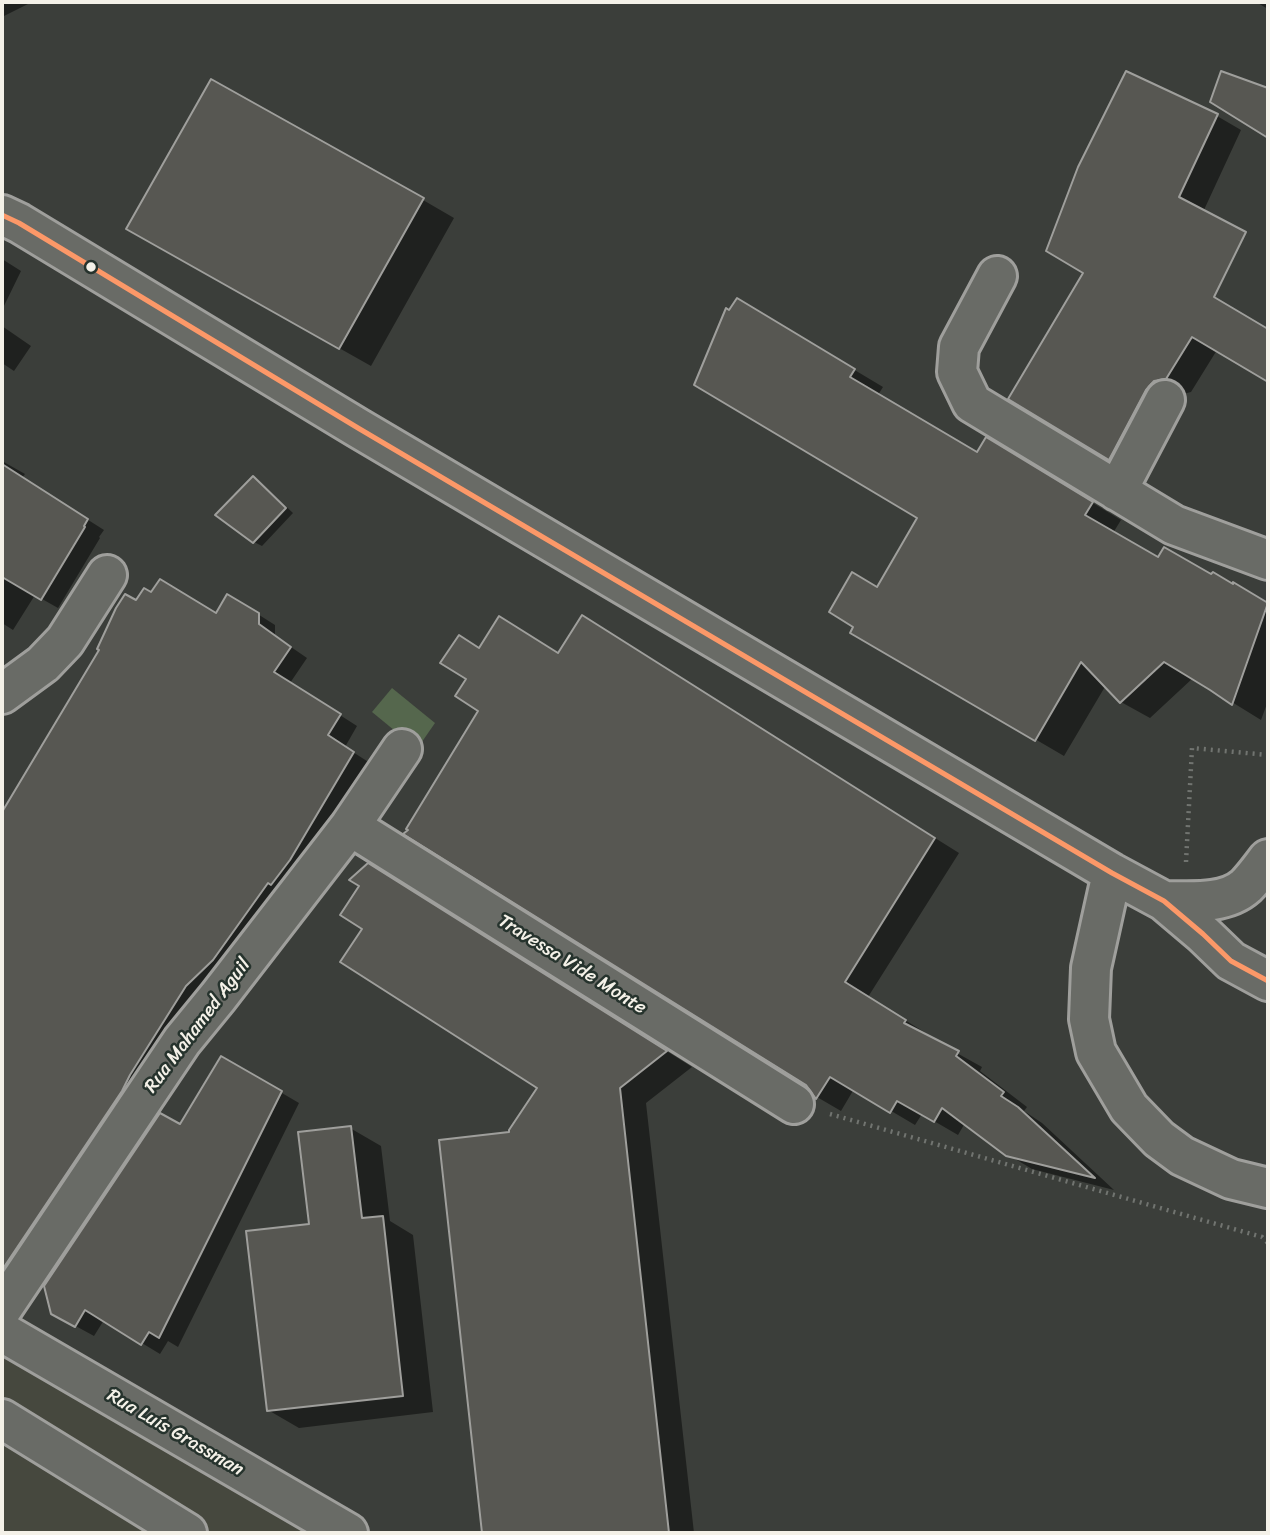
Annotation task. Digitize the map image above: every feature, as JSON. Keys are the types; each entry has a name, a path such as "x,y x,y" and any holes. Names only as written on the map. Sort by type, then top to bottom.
{"street":[{"path":"2,215 1112,873 1174,901 1231,961 1268,981"},
{"path":"998,275 959,347 957,372 972,403 1174,525 1268,560"},
{"path":"1117,491 1165,400"},
{"path":"2,694 43,664 65,641 107,575"},
{"name":"Rua Mahamed Aguil","path":"2,1309 182,1041 350,826 402,749"},
{"name":"Travessa Vide Monte","path":"350,826 794,1104"},
{"path":"1174,901 1228,897 1245,886 1268,859"},
{"path":"1112,873 1091,968 1089,1019 1096,1052 1129,1108 1158,1139 1182,1156 1231,1179 1268,1188"},
{"name":"Rua Luís Grassman","path":"2,1332 348,1533"},
{"path":"2,1419 187,1533"}],"path":[{"path":"1174,901 1192,748 1268,755"},
{"path":"794,1104 1262,1237 1268,1243"}],"shaded area":[{"path":"2,1352 310,1533 2,1533"}],"green space":[{"path":"392,688 435,723 417,749 372,712"}],"building":[{"path":"1126,71 1218,114 1179,197 1246,232 1214,297 1268,329 1268,382 1192,337 1166,379 1154,381 1146,390 1109,460 1008,399 1083,273 1046,251 1078,167"},
{"path":"1221,71 1268,88 1268,138 1210,102"},
{"path":"211,79 424,198 339,349 126,229"},
{"path":"737,298 855,369 850,377 977,452 986,437 1093,502 1085,515 1158,557 1164,547 1268,603 1232,705 1164,662 1120,703 1081,662 1035,741 850,633 853,627 829,612 852,572 877,587 917,518 694,385 726,308 729,310"},
{"path":"2,464 88,519 41,600 2,577"},
{"path":"253,476 286,508 253,543 215,515"},
{"path":"160,579 216,613 227,594 259,613 259,624 291,647 274,672 341,714 328,735 354,752 290,860 271,885 268,883 213,960 186,986 122,1091 2,1270 2,812 99,650 97,649 116,608 125,594 136,600 144,588 151,592"},
{"path":"582,615 935,838 845,982 906,1020 904,1023 959,1051 956,1056 1004,1092 1001,1096 1018,1107 1095,1178 1006,1156 942,1108 934,1122 897,1101 890,1113 830,1077 816,1099 806,1085 403,834 408,830 406,829 478,711 455,696 466,679 440,663 459,635 479,648 499,616 558,653"},
{"path":"368,863 667,1051 620,1088 669,1533 482,1533 439,1140 509,1132 537,1088 340,962 362,929 340,915 359,886 349,880"},
{"path":"221,1056 282,1091 159,1338 149,1332 141,1345 85,1310 75,1327 51,1314 44,1286 160,1113 180,1124"},
{"path":"351,1126 362,1218 383,1216 403,1396 267,1411 246,1231 309,1224 298,1132"}],"transit line":[{"path":"2,215 358,428 1112,873 1164,901 1231,961 1268,981"}]}
